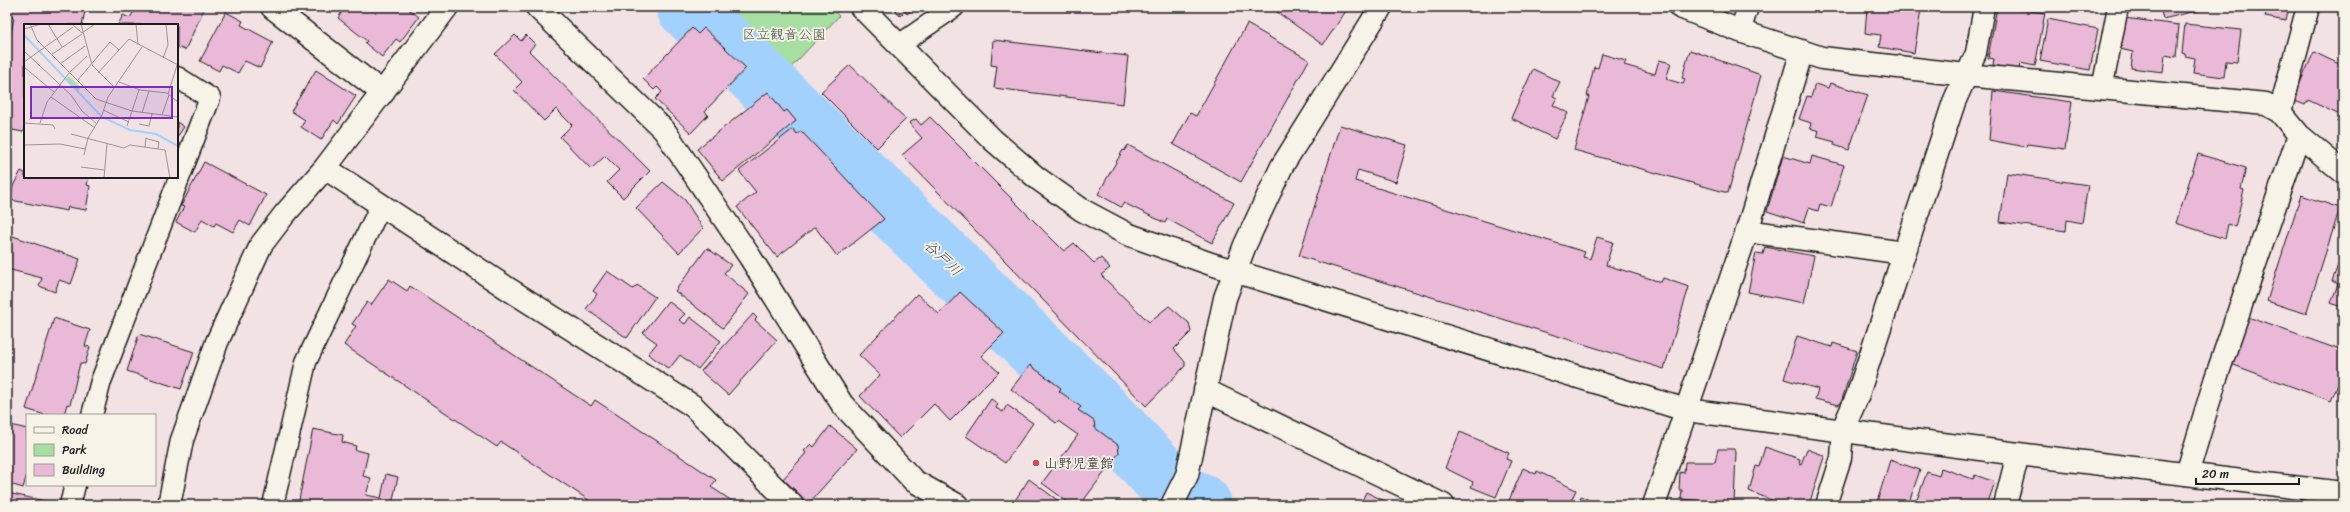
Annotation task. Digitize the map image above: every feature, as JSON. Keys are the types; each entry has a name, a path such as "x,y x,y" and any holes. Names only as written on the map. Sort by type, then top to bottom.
{"street":[{"path":"272,7 383,93"},
{"path":"169,505 182,440 217,342 261,246 284,215 325,168 447,7"},
{"path":"537,7 664,130 750,257 842,404 914,481 957,505"},
{"path":"861,7 993,140 1037,178 1082,210 1127,234 1234,270 1686,410 1843,429 2018,454 2343,493"},
{"path":"1172,505 1187,475 1225,298 1234,270 1282,166 1381,7"},
{"path":"1680,7 1740,31 1822,58 1966,75 2266,104 2280,112 2299,135 2343,172"},
{"path":"2280,112 2308,7"},
{"path":"1654,505 1747,231 1802,51"},
{"path":"1843,429 1857,397 1954,102 1966,75"},
{"path":"2187,474 2214,381 2299,135"},
{"path":"325,168 510,290 693,406 792,505"},
{"path":"1747,231 1904,253"},
{"path":"1205,390 1443,505"},
{"path":"2005,505 2018,454"}],"lane":[{"path":"899,45 954,7"},
{"path":"1740,31 1748,7"},
{"path":"1966,75 1976,53 1984,7"},
{"path":"2102,89 2118,7"},
{"path":"92,414 101,381 210,98 178,78"},
{"path":"273,505 306,362 381,205"},
{"path":"1826,505 1841,458 1843,429"},
{"path":"70,505 75,486"}],"green space":[{"name":"区立観音公園","path":"717,7 830,7 839,16 785,74"}],"building":[{"path":"13,7 67,7 85,11 82,24 24,24 23,132 7,129 7,36 10,37 14,18 11,17"},
{"path":"136,7 205,7 185,50 178,47 178,24 118,24 123,15 130,18"},
{"path":"345,7 406,7 419,17 400,42 396,39 382,57 365,43 367,41 338,18"},
{"path":"893,7 915,7 907,14 905,11 900,16"},
{"path":"1270,7 1347,7 1348,8 1323,45"},
{"path":"1867,7 1900,7 1921,10 1914,53 1879,47 1881,35 1865,33"},
{"path":"1997,7 2045,13 2035,66 2020,63 2019,70 1993,65 1994,59 1988,58"},
{"path":"2160,7 2212,7 2163,19"},
{"path":"2267,7 2289,7 2286,21 2265,17"},
{"path":"226,12 243,21 241,25 273,42 260,68 245,61 238,73 222,65 219,71 200,61"},
{"path":"2124,18 2179,25 2176,57 2165,55 2163,72 2131,68 2133,52 2120,49"},
{"path":"2048,19 2098,29 2090,70 2040,61"},
{"path":"1247,24 1309,60 1241,182 1173,144 1190,113 1196,116"},
{"path":"2185,24 2241,30 2237,62 2226,61 2224,77 2193,73 2195,58 2185,56 2185,54 2182,53"},
{"path":"692,28 698,34 704,28 746,68 705,111 708,115 691,133 655,99 662,92 657,87 654,90 643,79"},
{"path":"515,35 521,41 526,35 535,44 529,51 650,171 623,198 607,182 619,170 605,156 591,169 560,137 572,125 556,109 544,121 514,90 522,82 495,54"},
{"path":"993,40 1128,56 1123,104 994,88 997,66 991,65"},
{"path":"1690,50 1761,75 1728,193 1574,150 1589,96 1587,96 1594,67 1598,68 1602,54 1626,61 1624,65 1655,74 1659,60 1671,63 1666,79 1683,84 1685,79 1682,78"},
{"path":"2314,52 2343,66 2343,125 2339,123 2342,116 2308,100 2305,105 2295,101 2298,95 2295,94"},
{"path":"850,65 906,119 877,148 821,92"},
{"path":"1533,69 1560,82 1553,96 1557,98 1553,105 1568,113 1555,139 1511,118"},
{"path":"316,70 356,96 338,124 334,120 321,140 301,127 305,120 291,111"},
{"path":"1830,83 1868,95 1849,150 1834,145 1835,142 1817,137 1819,131 1810,128 1811,123 1799,119 1807,96 1811,97 1815,84 1828,88"},
{"path":"1993,91 2072,102 2065,149 2027,144 2026,147 1989,140"},
{"path":"768,92 784,112 787,110 796,121 723,181 697,149"},
{"path":"930,117 1064,251 1074,243 1094,263 1101,258 1110,268 1101,275 1149,322 1169,306 1189,323 1191,332 1174,349 1185,362 1185,366 1146,406 902,155 922,138 909,123 916,119 921,125"},
{"path":"178,123 184,127 178,136"},
{"path":"1340,125 1407,145 1396,182 1358,170 1355,181 1585,252 1583,257 1590,259 1597,237 1613,242 1606,265 1661,282 1663,278 1689,287 1664,369 1299,256"},
{"path":"793,129 797,134 801,131 884,219 837,256 815,227 777,257 737,207 756,192 739,171"},
{"path":"1128,145 1234,203 1212,243 1167,219 1165,223 1124,203 1121,207 1098,194 1123,150 1124,151"},
{"path":"2198,154 2246,168 2241,189 2244,190 2235,227 2228,224 2225,239 2176,223"},
{"path":"1783,156 1810,164 1812,156 1844,165 1831,207 1820,204 1818,211 1809,208 1804,223 1767,211"},
{"path":"204,162 266,195 250,226 240,220 233,232 216,223 214,226 202,219 195,232 176,222 184,207 181,206"},
{"path":"21,171 24,172 24,178 89,178 87,185 90,186 86,210 68,207 67,211 11,200 13,186"},
{"path":"2007,173 2088,185 2082,223 2067,220 2066,231 2000,222"},
{"path":"663,182 685,200 703,228 679,253 636,208"},
{"path":"2301,195 2340,208 2306,314 2267,301"},
{"path":"7,234 80,259 71,284 59,280 55,292 39,286 42,278 7,269"},
{"path":"1765,247 1814,256 1804,303 1748,292 1756,253 1763,254"},
{"path":"707,248 731,265 724,273 749,294 723,328 675,291"},
{"path":"2343,252 2343,308 2331,303 2338,284 2332,281"},
{"path":"607,271 633,289 637,285 655,297 627,338 586,309 597,294 593,291"},
{"path":"389,279 407,291 410,286 591,406 595,400 716,480 711,487 738,505 596,505 501,442 497,447 344,345 356,326 352,324 367,302 371,305"},
{"path":"960,292 1004,333 981,356 999,372 950,421 934,404 900,438 860,396 880,375 859,355 917,294 939,314"},
{"path":"668,301 685,314 679,320 685,324 690,317 721,341 698,369 680,355 669,369 648,354 657,343 643,333"},
{"path":"753,314 757,318 755,320 777,340 728,395 701,371"},
{"path":"2248,317 2343,351 2343,373 2331,401 2231,364"},
{"path":"54,318 90,330 85,346 90,347 85,364 80,363 70,405 67,404 64,414 42,414 26,409"},
{"path":"139,334 194,352 181,389 127,371"},
{"path":"1797,336 1832,347 1833,343 1857,351 1841,403 1838,405 1815,399 1818,389 1784,379"},
{"path":"1030,365 1061,388 1059,391 1081,407 1078,410 1094,421 1095,428 1118,445 1119,453 1080,505 1072,505 1042,483 1078,435 1058,421 1056,423 1011,389"},
{"path":"991,399 998,404 996,408 1003,412 1007,405 1033,423 1005,463 966,436"},
{"path":"7,424 26,429 26,478 23,488 7,483"},
{"path":"830,426 857,449 809,503 783,479 806,453 804,451 811,444 814,447"},
{"path":"313,429 343,435 342,442 356,446 355,450 368,453 363,476 371,478 366,495 381,498 386,474 398,477 392,504 397,505 298,505"},
{"path":"1460,432 1509,453 1506,459 1511,461 1496,497 1471,487 1473,482 1445,468"},
{"path":"1765,447 1800,459 1799,463 1801,464 1807,449 1823,455 1824,457 1809,505 1784,505 1749,491 1756,466 1759,467"},
{"path":"1718,449 1734,449 1736,452 1734,504 1681,499 1682,490 1679,490 1680,472 1684,473 1685,462 1715,462"},
{"path":"1890,460 1920,470 1908,505 1876,505"},
{"path":"1523,468 1536,474 1537,471 1576,490 1569,505 1507,505"},
{"path":"1941,468 1973,479 1975,475 1995,482 1987,505 1978,503 1977,505 1915,505 1927,472 1939,476"},
{"path":"1029,479 1064,505 1012,505"},
{"path":"1366,492 1393,505 1360,505"},
{"path":"7,493 50,502 49,505 7,505"},
{"path":"1581,496 1599,505 1577,505"}],"waterway":[{"name":"谷戸川","path":"687,7 1103,414 1178,494 1201,505"}],"place":[{"name":"山野児童館","path":"1036,463"}]}
